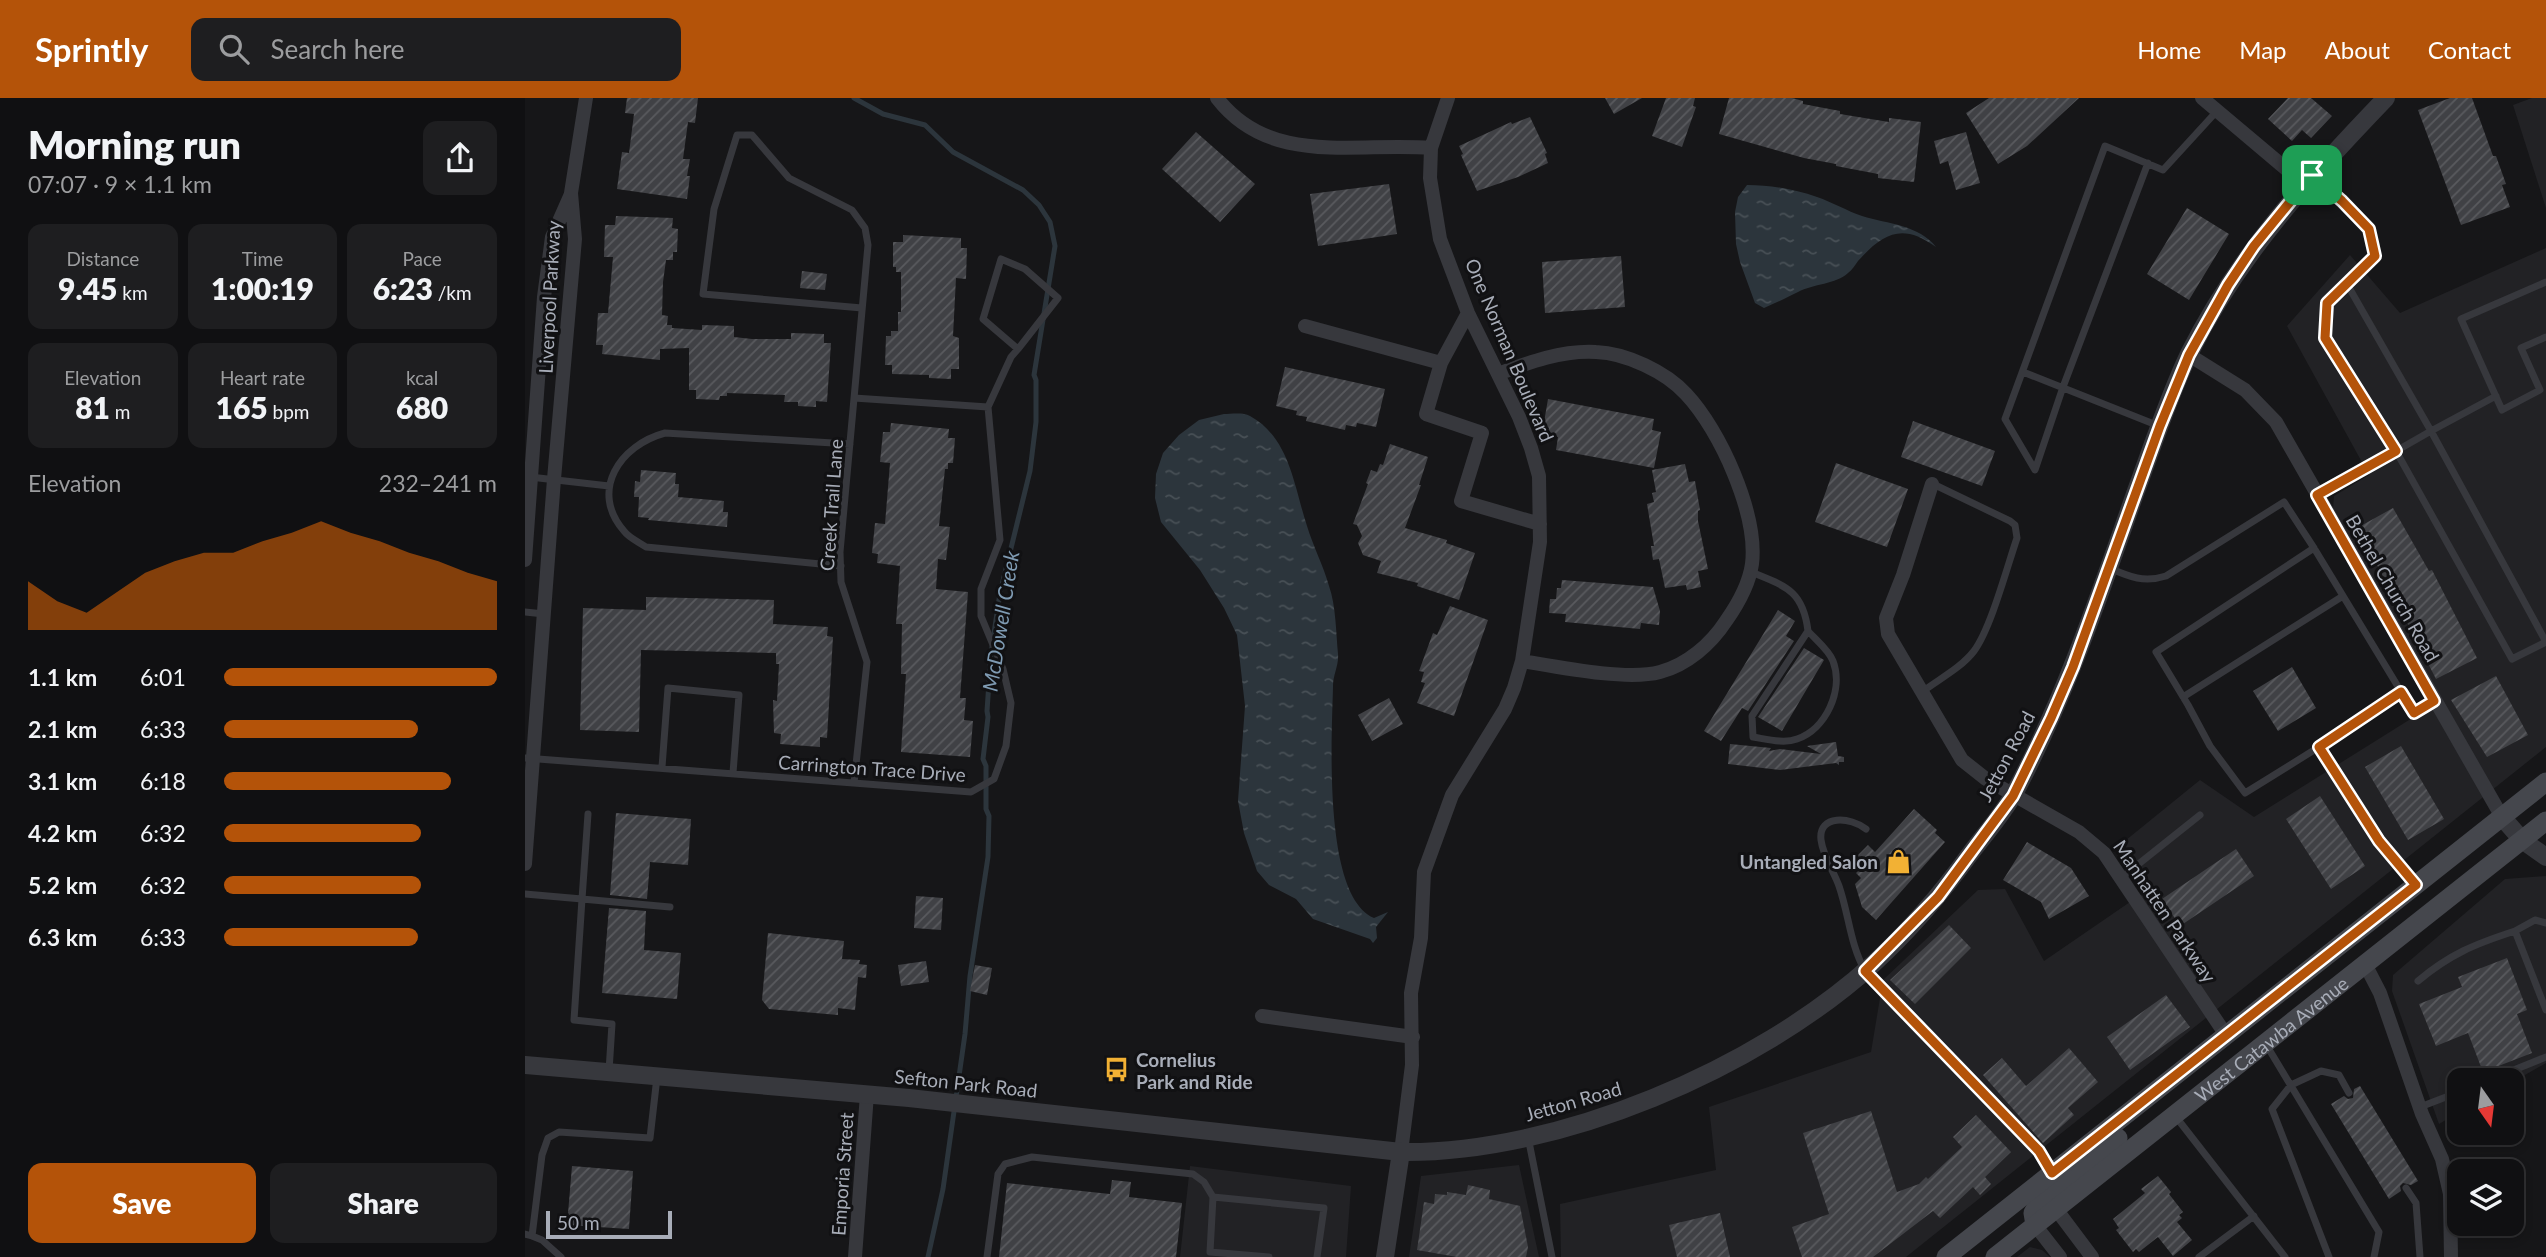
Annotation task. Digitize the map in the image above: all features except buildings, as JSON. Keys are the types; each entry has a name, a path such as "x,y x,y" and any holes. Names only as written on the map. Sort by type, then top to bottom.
{"main road":[{"name":"West Catawba Avenue","path":"1946,1257 2546,782"},
{"name":"West Catawba Avenue","path":"1995,1257 2546,821"},
{"path":"2035,1225 2033,1213 2039,1203 2138,1121 2161,1087"}],"street":[{"name":"Liverpool Parkway","path":"525,864 529,758 545,614 575,239 571,193 586,98"},
{"path":"1217,98 1254,132 1273,140 1331,147 1431,148"},
{"name":"One Norman Boulevard","path":"1385,1257 1409,1102 1413,1037 1411,993 1421,938 1424,872 1452,795 1505,709 1523,661 1540,542 1539,476 1531,448 1468,313 1440,239 1436,221 1430,178 1431,148 1448,98"},
{"path":"2203,98 2308,180"},
{"name":"Jetton Road","path":"1401,1152 1440,1153 1579,1124 1621,1111 1699,1077 1765,1041 1865,971 1938,897 2013,796 2051,718 2073,667 2160,426 2189,355 2228,285 2254,246 2308,180 2386,98"},
{"name":"Liverpool Parkway","path":"525,559 528,477 544,297 552,237 571,193"},
{"path":"1468,313 1441,363 1426,414 1482,433 1461,501 1540,524"},
{"path":"1305,326 1441,363"},
{"path":"1498,374 1560,354 1598,351 1647,366 1685,393 1716,438 1740,489 1752,538 1749,581 1737,604 1719,632 1681,664 1659,672 1636,674 1523,661"},
{"name":"Bethel Church Road","path":"2189,355 2245,390 2277,422 2502,817 2522,840 2546,858"},
{"name":"Manhatten Parkway","path":"1932,484 1903,575 1886,618 1888,634 1962,760 2013,796 2086,837 2104,853 2226,1035"},
{"path":"2365,964 2380,993 2445,1171 2450,1194 2451,1257"},
{"path":"1262,1016 1413,1037"},
{"name":"Sefton Park Road","path":"525,1065 867,1094 1401,1152"},
{"name":"Emporia Street","path":"855,1257 867,1094"},
{"path":"2056,1209 2092,1257"},
{"path":"2035,1225 2060,1257"}],"lane":[{"path":"2148,163 2063,387 2035,470 2005,419 2105,145 2148,163 2163,170 2218,110"},
{"name":"Creek Trail Lane","path":"853,783 867,662 841,582 841,566 868,245 865,228 852,210 789,178 752,135 737,135 714,209 703,294 862,308"},
{"path":"2308,180 2342,201 2369,229 2375,256 2327,303 2325,338 2396,451 2512,659 2546,642 2347,284"},
{"name":"Carrington Trace Drive","path":"529,758 971,792 994,779 1006,746 1011,703 1003,669 981,616 981,589 1000,540 988,407 1011,357 1018,349 1058,298 1025,268 1001,260 983,319 1018,349"},
{"path":"2546,282 2461,318 2502,410 2540,390 2521,348 2546,337"},
{"path":"2023,372 2160,426"},
{"path":"2317,495 2496,396"},
{"path":"854,398 988,407"},
{"path":"841,566 646,547 625,533 613,516 607,491 624,456 648,438 665,433 850,444"},
{"path":"528,477 609,486"},
{"path":"1922,692 1965,662 1975,650 1983,634 2017,532 2015,525 2004,517 1932,484"},
{"path":"2109,568 2134,579 2151,581 2166,576 2284,502 2414,713 2434,701"},
{"path":"2314,548 2156,652 2210,746 2245,793 2401,692"},
{"path":"1751,572 1790,588 1806,613 1808,631 1832,660 1837,684 1830,709 1817,726 1797,740 1776,741 1753,737 1752,716 1808,631"},
{"path":"2183,696 2343,596"},
{"path":"525,612 545,614"},
{"path":"662,768 668,688 739,695 733,774"},
{"path":"2319,747 2379,841 2416,885"},
{"path":"589,814 574,1020 612,1024 608,1072"},
{"path":"2121,878 2200,815"},
{"path":"1866,830 1857,822 1845,819 1831,822 1824,828 1821,838 1840,887 1853,943 1865,971 2039,1151 2052,1173"},
{"path":"525,894 670,907"},
{"path":"2418,981 2469,946 2515,931 2535,920 2546,923"},
{"path":"2515,931 2546,1010"},
{"path":"2265,1042 2379,1232 2374,1257"},
{"path":"2519,1068 2546,1057"},
{"path":"2329,1257 2272,1109 2291,1085 2321,1070 2339,1076 2349,1093"},
{"path":"561,1257 541,1240 529,1235 542,1155 548,1138 559,1132 650,1138 657,1076"},
{"path":"2420,1107 2447,1097"},
{"path":"2175,1115 2285,1257"},
{"path":"1528,1136 1552,1257"},
{"path":"987,1257 999,1174 1005,1164 1032,1157 1193,1174 1204,1181 1213,1197 1210,1252 1269,1257"},
{"path":"2406,1188 2416,1203 2420,1257"},
{"path":"1213,1197 1324,1208 1317,1257"},
{"path":"2199,1257 2254,1216"}],"shaded area":[{"path":"2532,98 2546,98 2546,208 2513,105"},
{"path":"2546,248 2546,747 1906,1257 1561,1257 1560,1204 1716,1170 1709,1107 1871,1052 1883,980 1978,890 2005,889 2044,961 2146,891 2115,849 2200,780 2254,817 2441,700 2333,509 2334,496 2369,475 2287,326 2350,255 2400,313"},
{"path":"2546,876 2546,1063 2524,1076 2524,1068 2447,1068 2447,1119 2439,1124 2392,991 2393,975 2505,879"},
{"path":"1519,1165 1539,1257 1409,1257 1421,1176"},
{"path":"1190,1166 1351,1186 1346,1257 1180,1257"},
{"path":"2030,1247 2042,1250 2050,1257 2017,1257"}],"water":[{"path":"1747,185 1782,188 1817,197 1862,216 1912,230 1936,247 1914,235 1904,233 1885,237 1867,251 1843,277 1804,289 1764,308 1755,303 1736,244 1735,212 1738,197"},
{"path":"1224,414 1250,416 1263,425 1282,450 1331,594 1338,658 1333,686 1332,775 1338,848 1346,879 1357,904 1374,918 1388,912 1376,927 1377,938 1373,943 1370,939 1313,919 1296,899 1269,885 1257,871 1244,833 1238,801 1245,706 1237,635 1200,570 1161,522 1155,498 1156,474 1163,453 1179,435 1199,420"}],"waterway":[{"name":"McDowell Creek","path":"854,98 883,114 925,125 953,152 1023,190 1039,205 1050,222 1055,246 1034,375 1036,422 1030,471 1000,593 991,653 983,759 986,766 986,809 989,816 988,857 943,1189 928,1257"}],"place":[{"name":"Untangled Salon","path":"1898,861"},
{"name":"Cornelius Park and Ride","path":"1116,1070"}],"route":[{"path":"2312,175 2369,229 2375,256 2327,303 2325,338 2396,451 2317,495 2434,701 2414,713 2401,692 2319,747 2379,841 2416,885 2052,1173 2039,1151 1865,971 1938,897 2013,796 2073,667 2160,426 2189,355 2228,285 2254,246 2312,175"}]}
